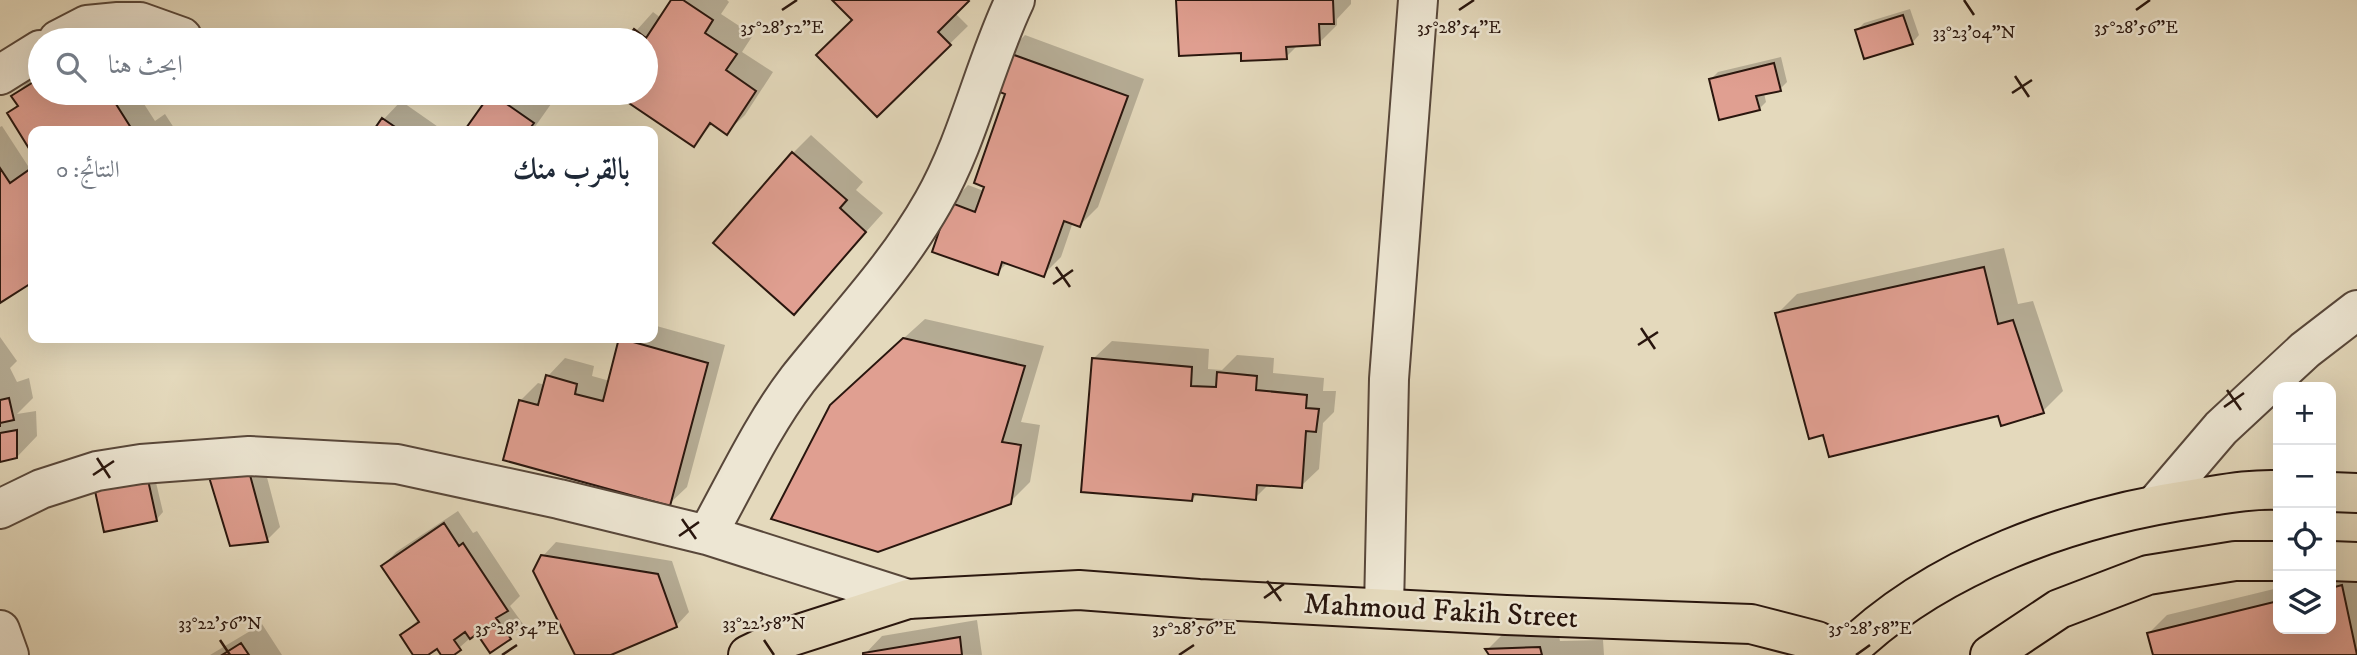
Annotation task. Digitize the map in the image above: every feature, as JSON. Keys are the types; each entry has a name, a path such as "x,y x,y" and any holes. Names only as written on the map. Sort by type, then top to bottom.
{"main road":[{"path":"1844,655 1891,614 1952,576 2040,536 2157,504 2257,489 2273,490"},
{"path":"2336,492 2357,493"},
{"path":"1990,655 2059,609 2148,575 2235,561 2273,561"},
{"path":"2336,561 2357,562"},
{"name":"Mahmoud Fakih Street","path":"748,655 788,638 908,599 1079,590 1506,615 1751,624 1817,641 1844,655"}],"street":[{"path":"706,535 765,431 797,381 895,261 933,202 947,174 1015,0"},
{"path":"1384,608 1389,379 1418,0"},
{"path":"82,28 118,22 140,22 157,28"},
{"path":"0,75 28,58"},
{"path":"2157,504 2221,428 2305,350 2357,310"},
{"path":"0,509 41,489 97,471 141,464 249,456 397,464 706,535 908,599"},
{"path":"0,630 9,655"}],"building":[{"path":"671,0 683,0 713,20 705,33 737,54 726,70 756,91 727,135 710,123 694,147 632,105 658,105 658,28 653,28"},
{"path":"832,0 969,1 938,32 951,45 877,117 816,55 852,20"},
{"path":"1176,0 1333,0 1334,24 1319,24 1320,45 1286,47 1287,59 1241,61 1241,53 1179,56"},
{"path":"1903,15 1913,44 1864,59 1855,30"},
{"path":"1006,52 1128,96 1080,227 1064,221 1044,277 1002,262 998,275 932,252 949,202 975,212 984,187 974,183 1005,94 992,89"},
{"path":"1774,63 1781,91 1756,96 1760,110 1719,120 1709,79"},
{"path":"28,85 28,105 117,105 130,126 28,126 28,147 7,113 18,106 11,96"},
{"path":"482,105 508,105 534,123 532,126 468,126"},
{"path":"382,118 394,126 376,126"},
{"path":"792,152 847,200 840,208 866,232 794,315 713,243"},
{"path":"0,168 10,183 28,170 28,285 0,303"},
{"path":"1984,267 1998,324 2013,320 2044,413 2001,426 1998,416 1829,457 1823,435 1809,439 1775,313"},
{"path":"903,338 1025,366 1002,442 1021,445 1011,504 878,552 771,519 830,405"},
{"path":"618,343 637,343 708,363 670,506 503,460 519,400 538,405 546,375 577,384 575,394 603,401"},
{"path":"1092,358 1192,367 1191,386 1216,387 1217,372 1257,376 1256,390 1307,395 1306,408 1319,409 1316,432 1306,431 1302,488 1257,485 1256,500 1193,494 1192,501 1081,492"},
{"path":"9,398 14,420 0,423 0,400"},
{"path":"17,430 17,458 0,462 0,433"},
{"path":"250,475 268,542 230,546 209,477"},
{"path":"148,480 157,521 104,532 95,491"},
{"path":"444,523 459,546 463,543 508,611 496,618 511,639 490,653 477,634 470,639 465,632 454,640 461,650 454,655 441,655 437,649 428,655 413,655 400,635 419,622 381,566"},
{"path":"541,555 658,574 677,627 611,655 575,655 533,571"},
{"path":"2342,585 2357,655 2153,655 2147,633 2273,602 2273,634 2336,634 2336,587"},
{"path":"960,637 962,655 863,655 863,653"},
{"path":"241,643 249,655 222,655"},
{"path":"1540,647 1542,655 1489,655 1485,649"}]}
